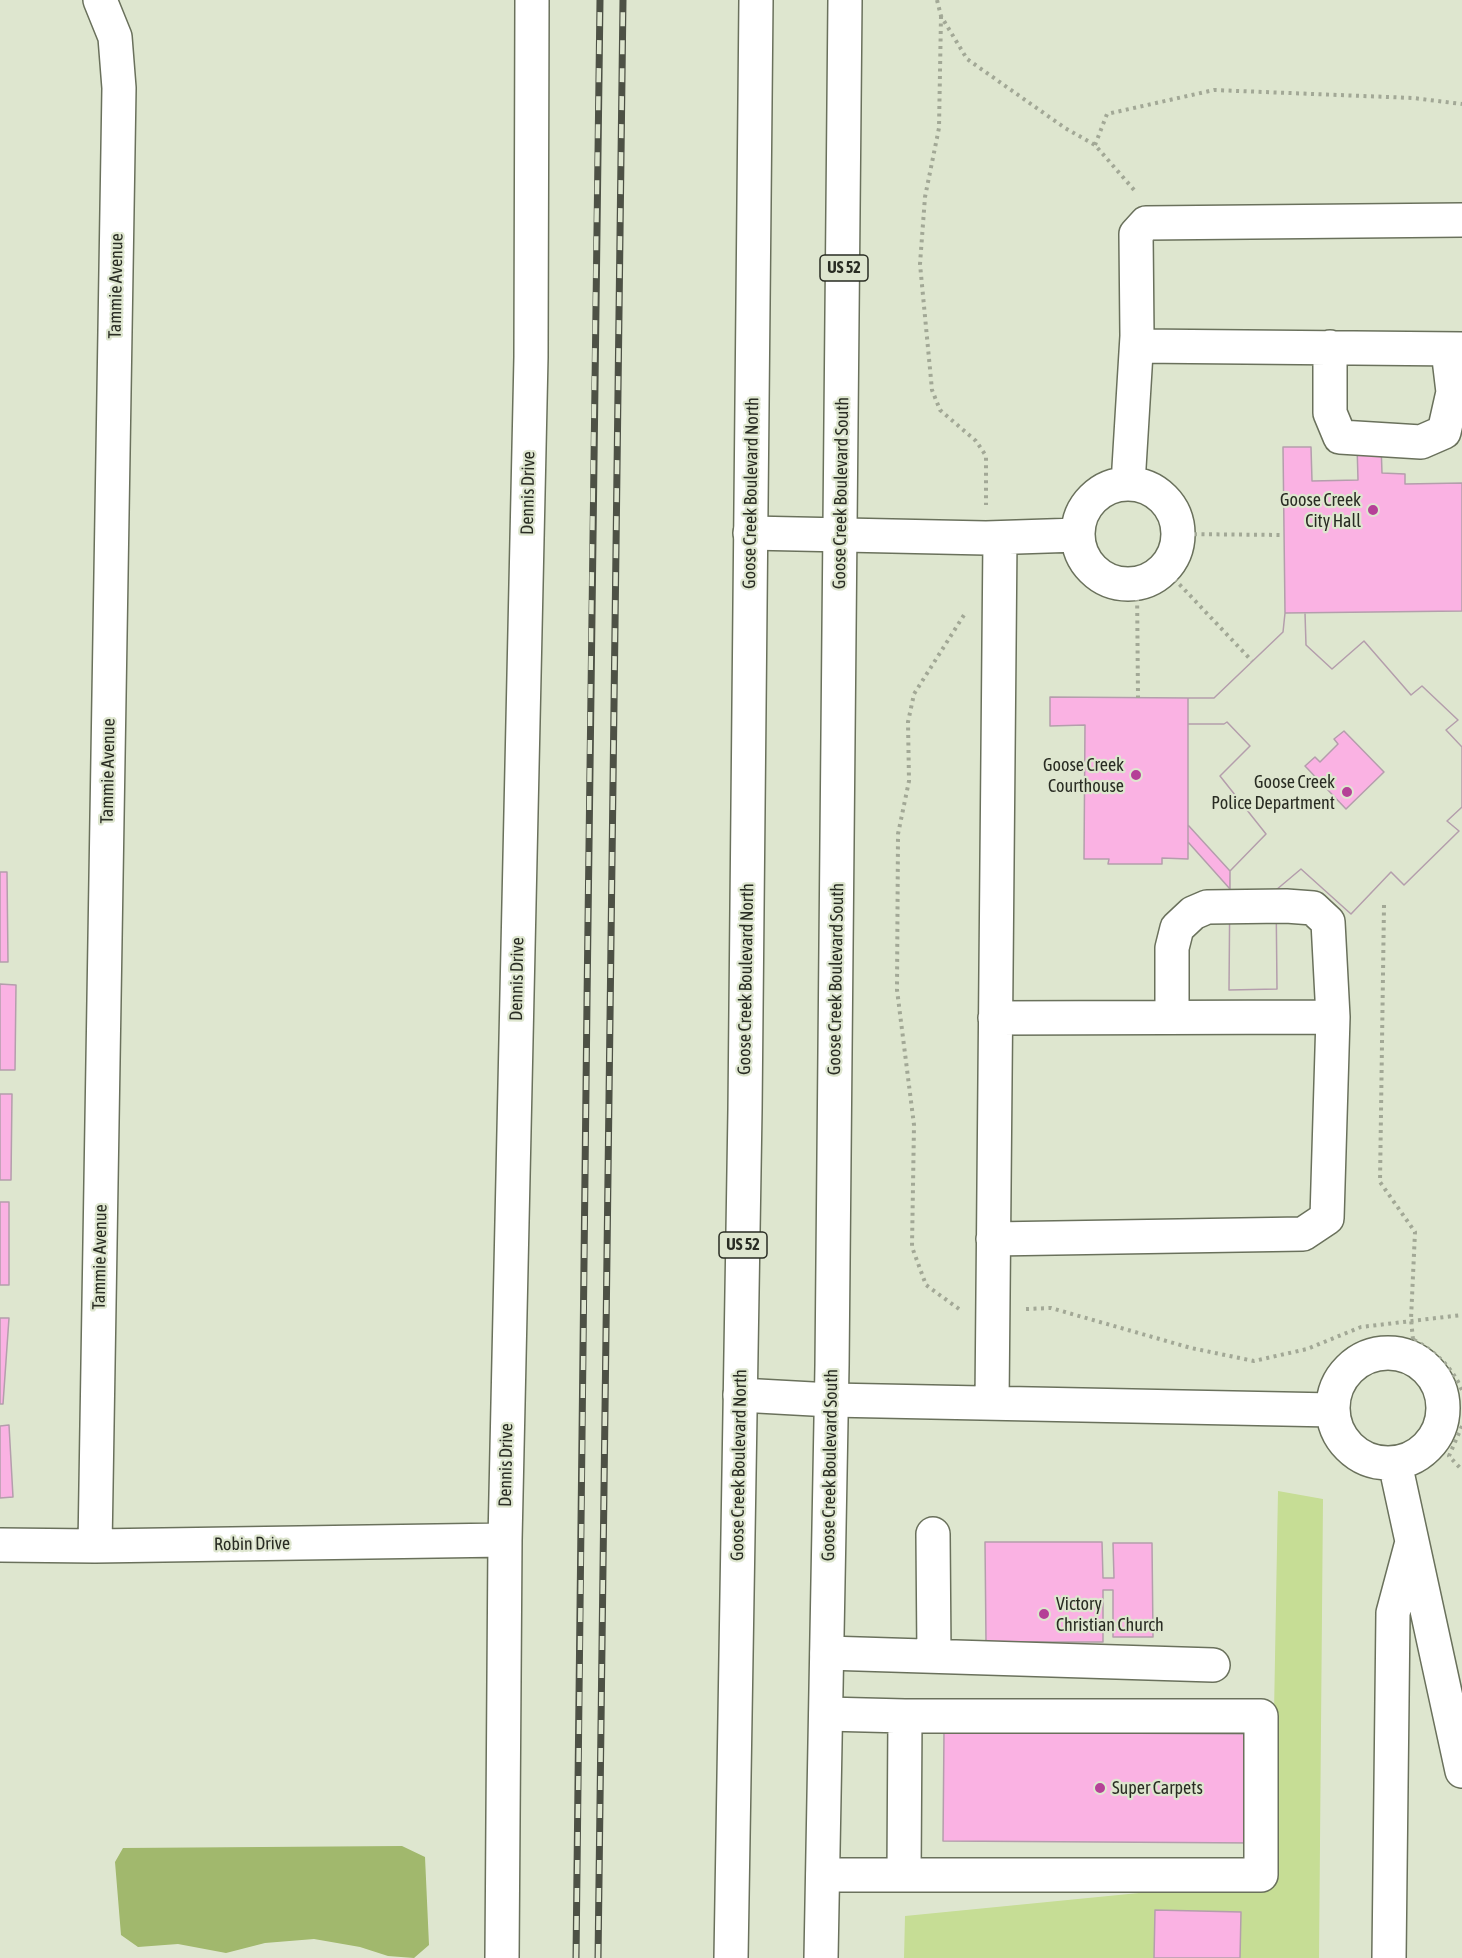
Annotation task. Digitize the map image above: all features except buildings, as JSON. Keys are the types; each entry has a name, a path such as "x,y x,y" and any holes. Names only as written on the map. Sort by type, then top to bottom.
{"main road":[{"name":"Tammie Avenue","path":"95,1546 119,88 115,37 100,0"},
{"name":"Dennis Drive","path":"502,1958 505,1812 505,1540 531,369 532,0"},
{"name":"Goose Creek Boulevard North","path":"731,1958 740,1395 756,0"},
{"name":"Goose Creek Boulevard South","path":"821,1958 831,1400 845,0"},
{"path":"1128,484 1137,346 1136,234 1146,223 1462,220"},
{"path":"1137,346 1455,349 1453,392 1444,432 1421,442 1340,436 1330,413 1330,348"},
{"path":"1128,484 1155,491 1168,502 1176,517 1179,534 1178,545 1170,562 1150,576 1120,583 1102,576 1084,558 1078,535 1079,521 1087,506 1098,494 1119,485 1128,484"},
{"path":"750,532 999,538 1078,535"},
{"path":"992,1403 999,538"},
{"path":"993,1239 1303,1234 1327,1218 1334,1017 1329,921 1313,908 1286,906 1208,907 1193,913 1177,928 1172,948 1172,1017"},
{"path":"995,1018 1334,1017"},
{"path":"1414,1350 1433,1377 1441,1394 1457,1408 1441,1422 1433,1439 1420,1453 1395,1463 1376,1462 1349,1448 1338,1433 1333,1410 1339,1381 1354,1364 1372,1356 1414,1350"},
{"path":"740,1395 831,1400 1333,1410"},
{"path":"1395,1463 1462,1771"},
{"path":"933,1534 934,1656"},
{"name":"Robin Drive","path":"0,1545 95,1546 505,1540"},
{"path":"1389,1958 1393,1613 1412,1542"},
{"path":"827,1653 1213,1665"},
{"path":"823,1875 1261,1875 1261,1716 826,1714"},
{"path":"904,1874 905,1716"}],"path":[{"path":"937,0 940,16 967,59 1065,129 1095,145 1135,190 1139,208 1146,223"},
{"path":"1095,145 1107,114 1214,90 1413,98 1462,104"},
{"path":"1179,534 1284,535"},
{"path":"1150,576 1252,661"},
{"path":"1138,698 1150,576"},
{"path":"1384,905 1380,1182 1415,1232 1411,1319 1414,1350 1443,1360 1456,1376 1457,1408 1449,1456 1462,1470"}],"shaded area":[{"path":"1278,1491 1323,1499 1319,1958 904,1958 905,1916 1271,1880"},
{"path":"402,1846 425,1857 429,1945 414,1958 388,1956 360,1947 314,1939 265,1943 226,1953 178,1944 138,1947 121,1935 115,1862 123,1848"}],"railway":[{"path":"576,1958 600,0"},
{"path":"598,1958 623,0"}],"place":[{"name":"Goose Creek City Hall","path":"1373,510"},
{"name":"Goose Creek Courthouse","path":"1136,775"},
{"name":"Goose Creek Police Department","path":"1347,792"},
{"name":"Victory Christian Church","path":"1044,1614"},
{"name":"Super Carpets","path":"1100,1788"}]}
